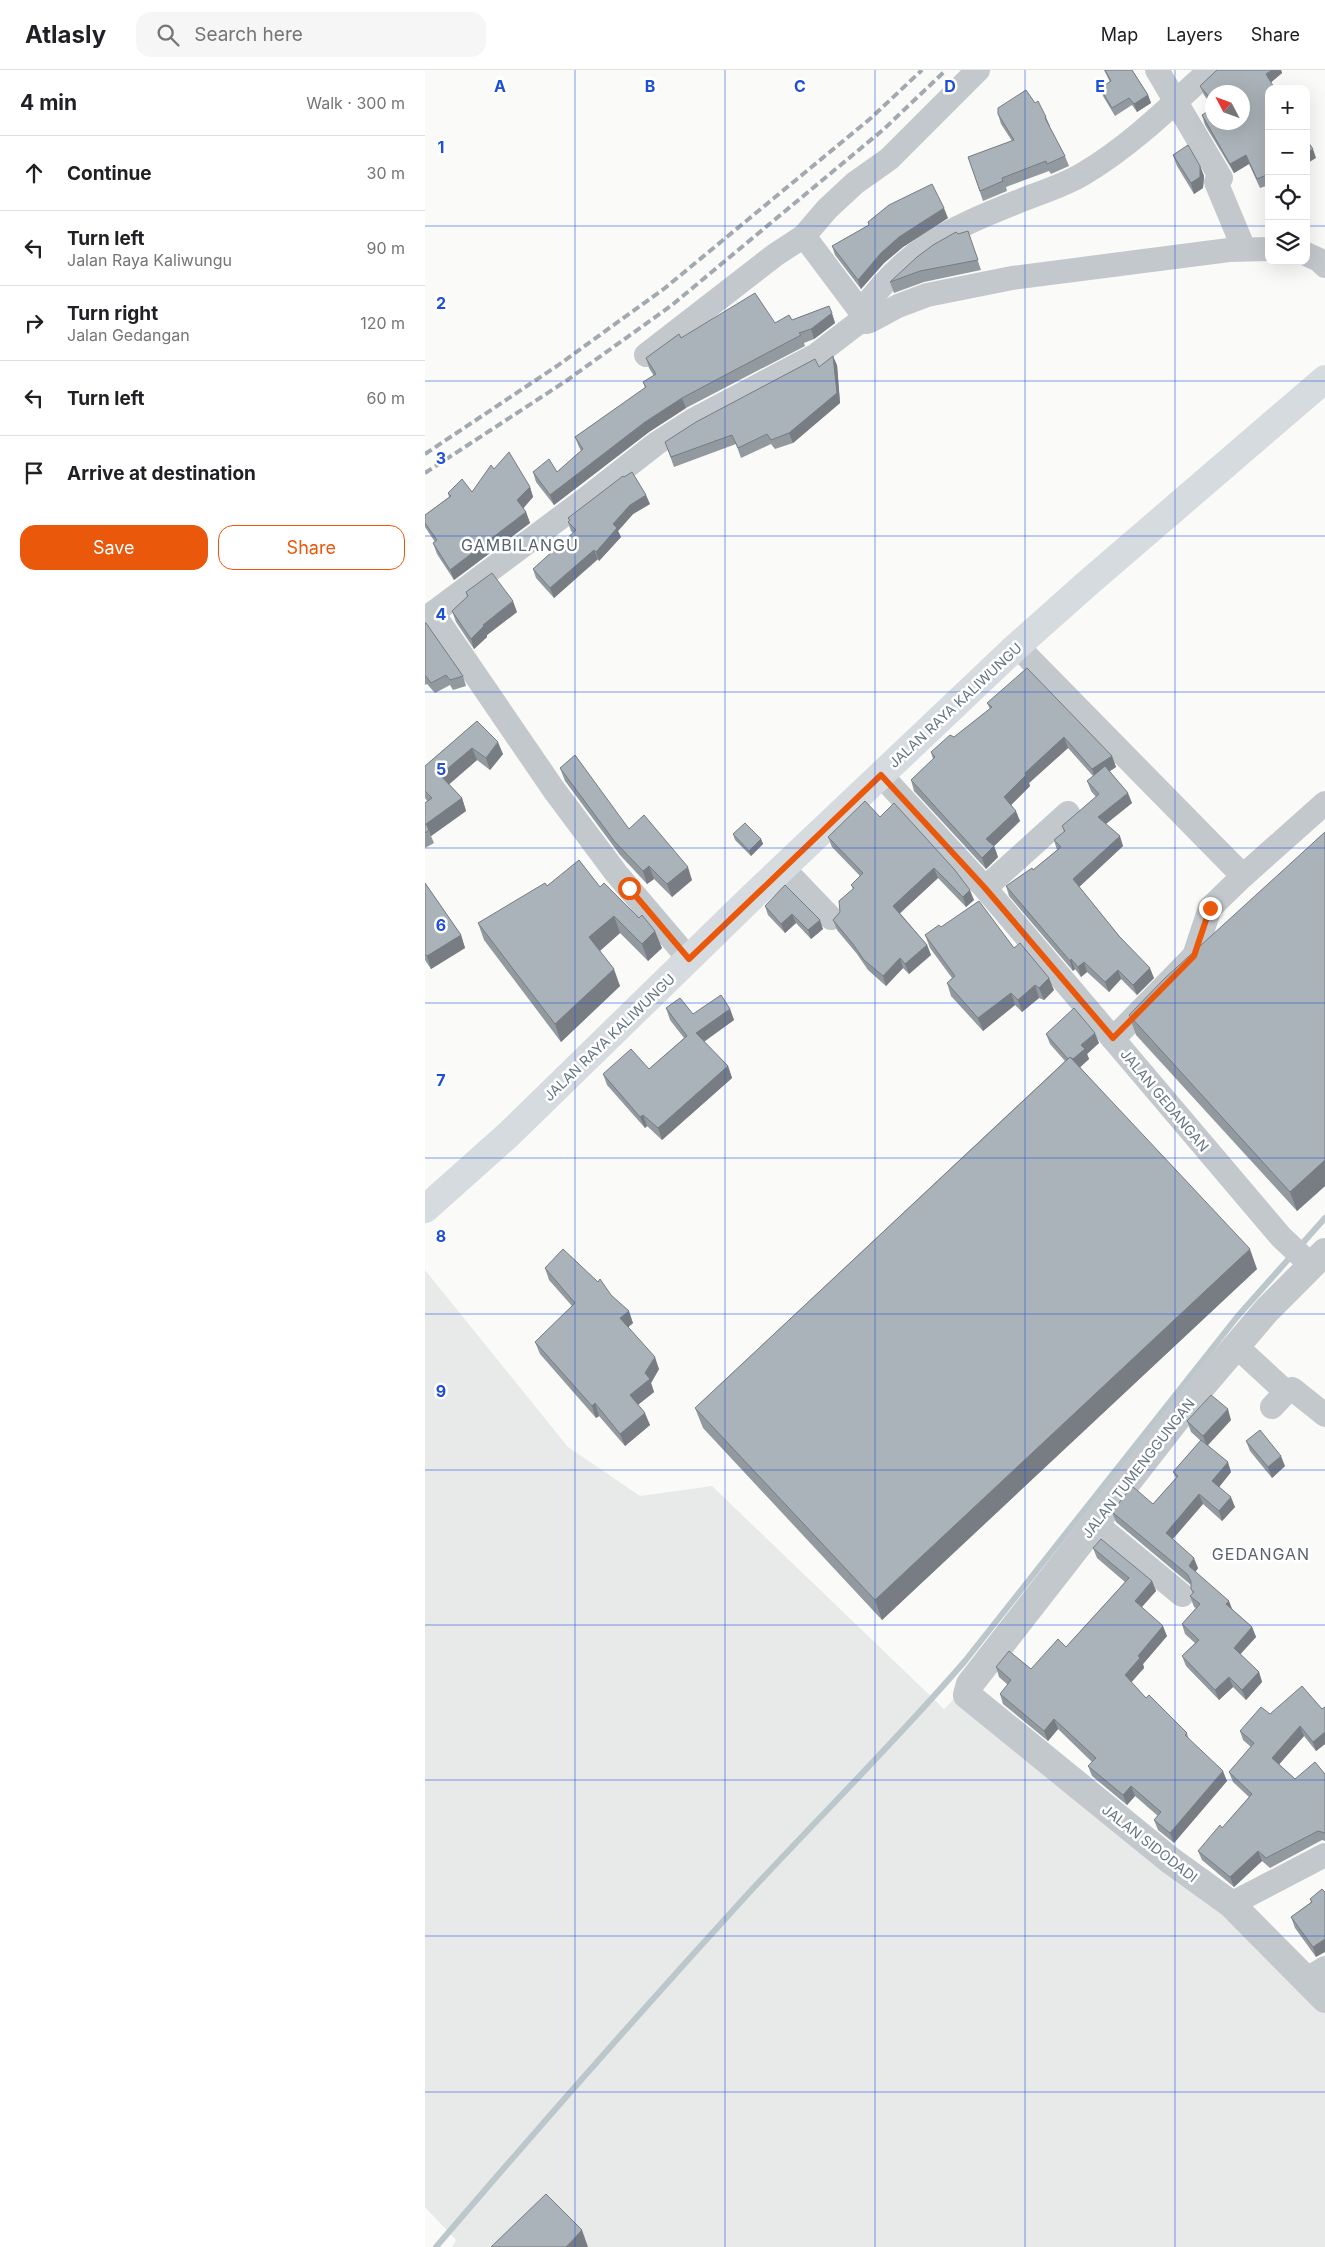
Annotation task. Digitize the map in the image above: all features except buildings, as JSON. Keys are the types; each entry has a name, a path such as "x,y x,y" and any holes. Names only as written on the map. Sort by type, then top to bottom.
{"main road":[{"name":"JALAN RAYA KALIWUNGU","path":"425,1210 508,1135 783,868 1017,646 1325,379"}],"street":[{"path":"646,355 775,255 804,236 827,209 855,183 889,159 978,70"},
{"path":"1157,70 1221,178 1216,182 1244,249"},
{"path":"689,959 617,873 559,797 429,616 657,443 693,420 816,355 862,315 893,272 926,245 975,218 1083,174 1144,129 1209,70"},
{"path":"804,236 866,322 898,306 927,296 1013,278 1244,249 1265,249"},
{"path":"1310,256 1319,260 1325,266"},
{"path":"1017,646 1243,876"},
{"name":"JALAN GEDANGAN","path":"881,775 985,888 1281,1238 1313,1258"},
{"path":"1113,1038 1194,956 1210,908 1325,803"},
{"path":"985,888 1067,813"},
{"path":"783,868 831,918"},
{"name":"JALAN TUMENGGUNGAN","path":"967,1695 970,1684 1095,1523 1237,1346 1313,1258"},
{"path":"1237,1346 1279,1399 1292,1389 1325,1415"},
{"path":"1095,1523 1182,1595"},
{"name":"JALAN SIDODADI","path":"967,1695 1170,1860 1231,1904 1315,1974 1325,1999"},
{"path":"1231,1904 1324,1857"}],"shaded area":[{"path":"425,1270 568,1447 640,1496 712,1486 944,1709 966,1687 1325,2004 1325,2247 452,2247 456,2240 425,2207"}],"waterway":[{"path":"436,2247 589,2070 707,1939 912,1721 965,1661 1237,1317 1325,1218"}],"railway":[{"path":"425,454 557,366 665,288 871,118 922,70"},
{"path":"425,473 566,381 672,305 884,129 946,70"}],"district":[{"name":"GAMBILANGU","path":"520,545"},
{"name":"GEDANGAN","path":"1261,1554"}],"route":[{"path":"629,888 689,959 881,775 985,888 1113,1038 1194,956 1205,916 1210,908"}]}
